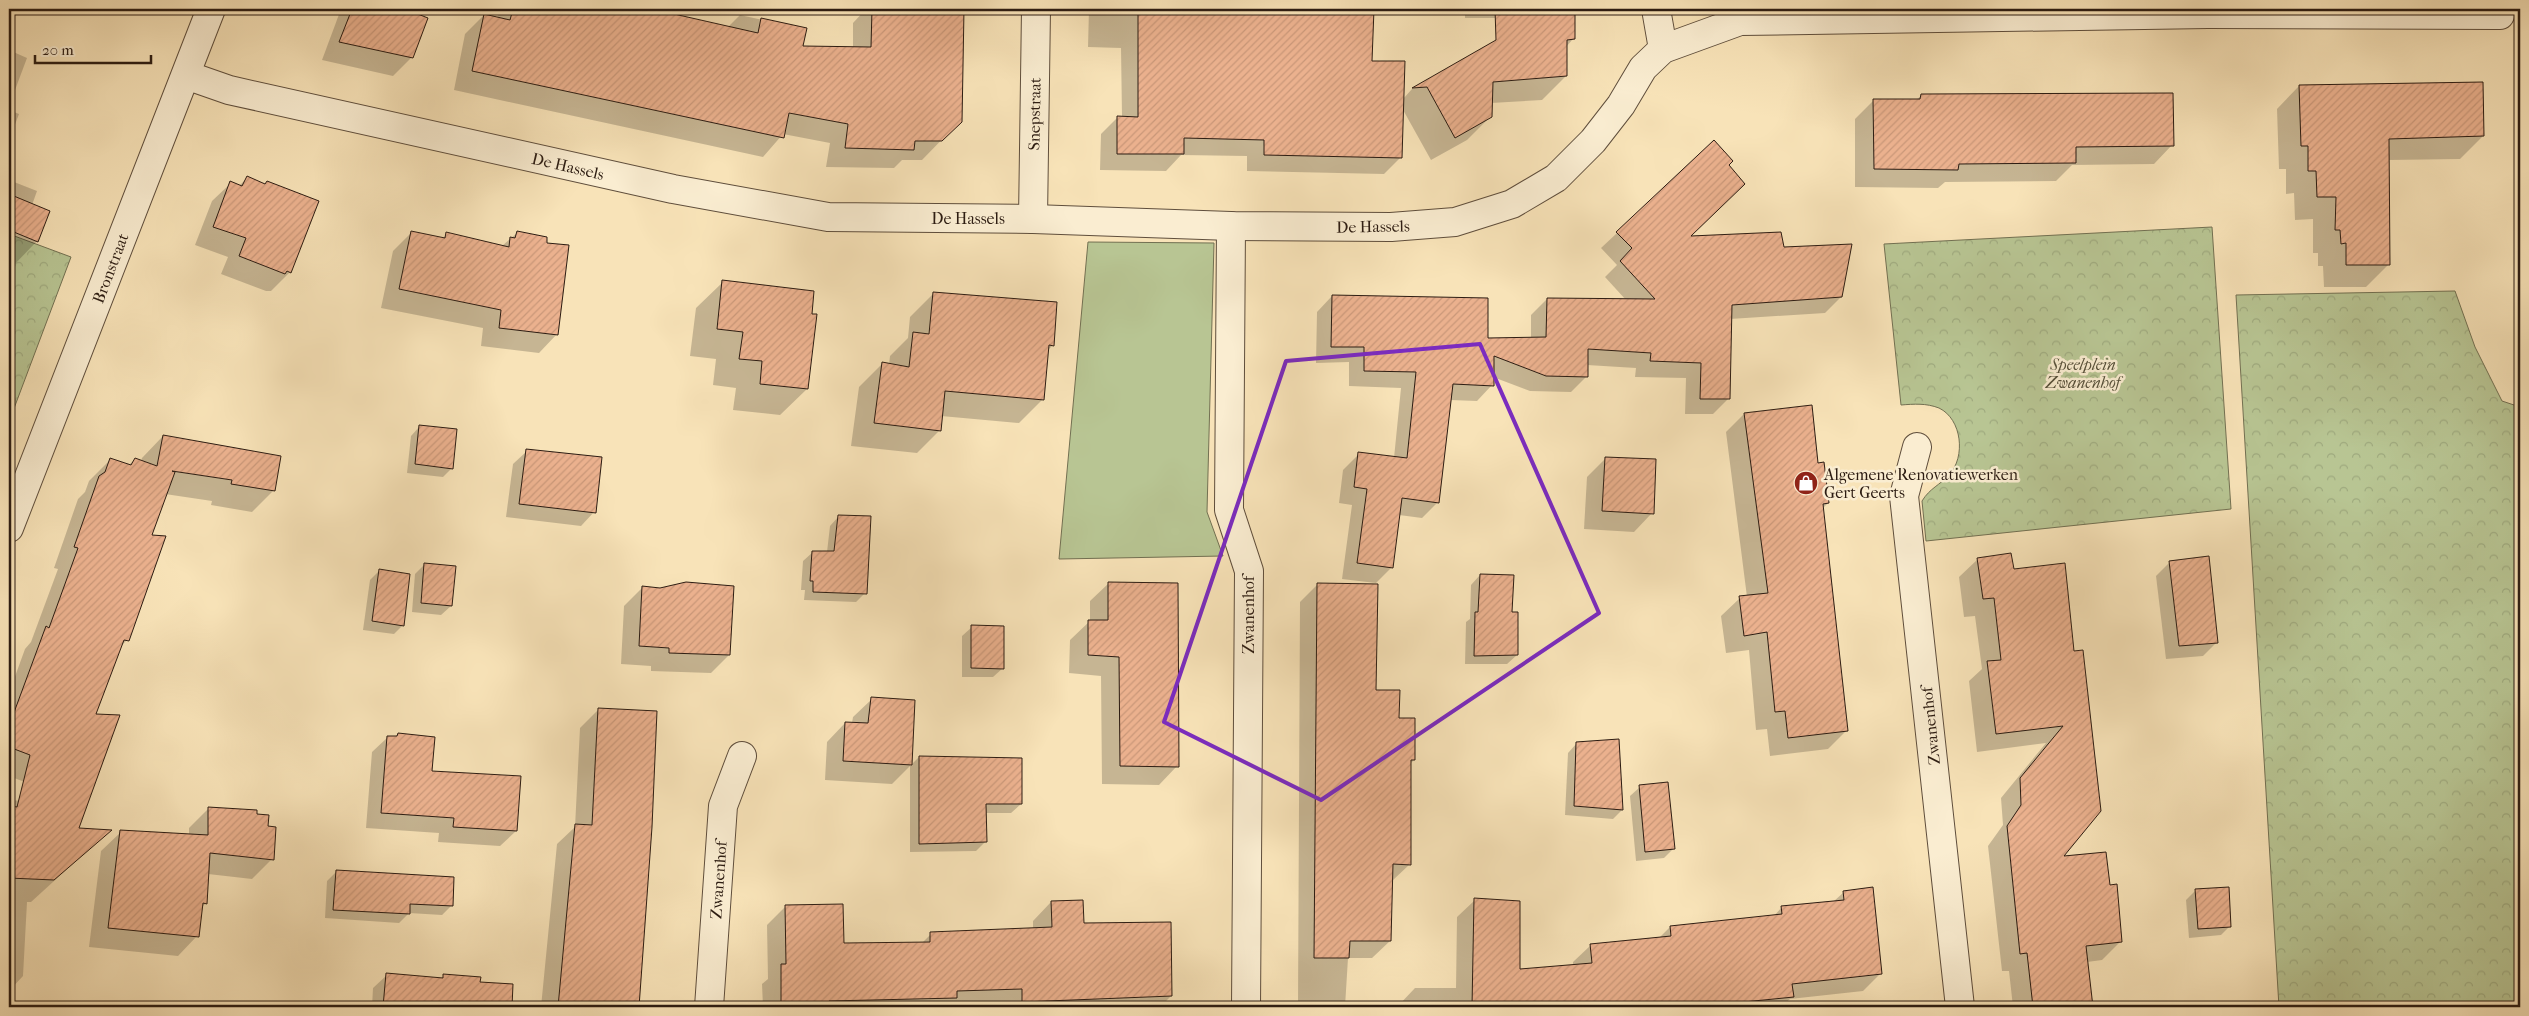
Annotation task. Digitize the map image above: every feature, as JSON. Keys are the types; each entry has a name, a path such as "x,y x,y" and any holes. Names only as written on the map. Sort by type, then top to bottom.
{"street":[{"name":"Bronstraat","path":"9,528 212,9"},
{"name":"Snepstraat","path":"1033,219 1036,9"},
{"path":"1656,9 1663,49"},
{"name":"De Hassels","path":"186,75 229,90 664,187 828,217 1033,219 1231,226 1391,227 1455,222 1512,204 1556,178 1593,141 1621,105 1643,68 1663,49 1740,21 2208,11 2500,15"},
{"name":"Zwanenhof","path":"1231,226 1229,510 1249,571 1246,1007"},
{"name":"Zwanenhof","path":"1918,447 1904,496 1960,1007"},
{"name":"Zwanenhof","path":"709,1007 723,806 742,756"}],"highlighted area":[{"path":"1480,344 1599,613 1321,800 1164,722 1286,361"}],"green space":[{"name":"Speelplein Zwanenhof","path":"2212,227 2231,509 1926,541 1922,501 1928,493 1949,475 1954,467 1958,458 1959,439 1953,421 1947,413 1939,408 1915,404 1901,405 1884,244"},
{"path":"9,234 71,257 10,419 9,419"},
{"path":"1088,242 1214,243 1207,512 1223,556 1059,559"},
{"path":"2455,291 2475,347 2502,401 2520,407 2520,1007 2279,1007 2236,295"}],"building":[{"path":"352,9 405,9 428,18 413,58 339,42"},
{"path":"513,9 652,9 758,33 761,18 807,28 803,46 871,47 872,9 964,9 962,122 942,141 915,141 914,150 845,148 848,124 789,113 784,138 472,71 484,14 510,20"},
{"path":"1138,9 1374,9 1372,61 1405,61 1402,158 1264,155 1264,140 1184,138 1184,154 1117,154 1117,116 1138,117"},
{"path":"1495,9 1575,9 1575,39 1567,40 1567,76 1493,82 1492,117 1455,138 1427,87 1412,88 1496,40"},
{"path":"2483,82 2484,136 2389,139 2390,265 2346,265 2346,243 2341,244 2340,230 2335,230 2336,197 2317,197 2316,171 2308,171 2308,146 2301,146 2299,85"},
{"path":"2173,93 2174,146 2076,147 2076,163 1959,164 1958,170 1874,169 1873,99 1920,99 1921,94"},
{"path":"1714,140 1733,161 1729,165 1745,184 1691,236 1781,232 1784,247 1852,244 1842,297 1732,305 1730,399 1700,399 1701,363 1650,361 1651,353 1588,349 1588,377 1546,376 1494,356 1494,386 1453,384 1439,503 1402,498 1393,568 1357,563 1367,489 1354,487 1358,452 1407,458 1416,372 1364,371 1364,347 1331,347 1332,295 1488,298 1488,338 1546,337 1547,298 1655,299 1620,261 1632,248 1616,232"},
{"path":"247,176 265,184 267,181 319,201 291,273 287,271 285,274 239,256 246,238 213,227 230,181 242,186"},
{"path":"9,194 50,211 38,242 9,230"},
{"path":"411,231 445,238 446,232 509,247 510,237 515,238 517,231 547,237 547,243 569,245 558,335 499,328 501,310 399,289"},
{"path":"722,280 814,291 812,314 817,314 808,389 760,384 762,361 739,359 743,332 717,329"},
{"path":"933,292 1057,302 1054,346 1049,345 1044,400 945,391 941,431 874,423 882,362 909,367 913,332 929,334"},
{"path":"1812,405 1818,463 1824,462 1829,503 1823,504 1848,731 1788,738 1785,711 1775,712 1767,632 1744,636 1739,596 1768,593 1744,413"},
{"path":"419,425 457,429 453,469 415,464"},
{"path":"163,435 281,456 275,491 231,484 232,480 172,471 175,472 152,535 166,536 129,641 124,640 96,714 120,715 79,828 112,830 54,880 9,878 9,806 17,807 30,755 9,747 9,728 16,707 46,626 49,628 78,548 74,547 99,476 105,472 110,458 131,465 135,458 157,466"},
{"path":"526,449 602,457 596,513 519,504"},
{"path":"1605,457 1656,459 1654,514 1602,511"},
{"path":"838,515 871,516 867,594 813,592 813,581 810,581 812,551 834,551"},
{"path":"2011,553 2014,569 2065,563 2074,651 2083,650 2101,811 2064,856 2106,852 2110,885 2117,884 2122,942 2086,946 2093,1007 2033,1007 2027,953 2020,954 2007,826 2021,805 2020,778 2063,726 1996,734 1987,661 2001,660 1994,598 1983,599 1977,558"},
{"path":"2209,556 2218,643 2179,646 2169,561"},
{"path":"424,563 456,566 452,606 421,603"},
{"path":"379,569 410,574 404,626 372,621"},
{"path":"1480,574 1514,575 1512,612 1518,612 1518,655 1474,656 1475,612 1478,612"},
{"path":"686,582 734,586 730,655 669,653 669,648 639,646 642,586 660,588"},
{"path":"1108,582 1178,583 1179,767 1120,766 1119,657 1088,655 1088,620 1108,620"},
{"path":"1317,583 1378,584 1376,690 1400,690 1399,718 1415,718 1415,760 1411,760 1411,865 1393,864 1391,941 1350,941 1349,958 1314,958"},
{"path":"971,625 1004,626 1004,669 971,668"},
{"path":"871,697 915,700 912,765 843,761 845,722 868,723"},
{"path":"598,708 657,711 652,827 639,1007 558,1007 575,824 592,825"},
{"path":"398,733 435,737 432,771 521,776 517,831 453,827 454,818 381,813 387,736 397,736"},
{"path":"1619,739 1623,810 1574,806 1576,742"},
{"path":"919,756 1022,758 1022,804 986,804 987,842 919,844"},
{"path":"1668,782 1675,849 1645,852 1639,785"},
{"path":"208,807 257,810 257,814 269,815 268,826 276,827 274,860 210,853 207,904 203,903 199,937 108,928 120,830 208,835"},
{"path":"336,870 454,877 453,906 410,904 410,914 333,910"},
{"path":"1873,887 1882,974 1792,984 1794,997 1693,1007 1472,1007 1474,898 1520,901 1520,969 1592,963 1590,944 1671,936 1670,926 1782,914 1781,906 1844,900 1843,891"},
{"path":"2229,887 2231,927 2198,929 2195,889"},
{"path":"1083,900 1084,923 1171,922 1172,996 1022,1002 1022,989 957,991 957,998 829,1001 829,1007 792,1007 792,1005 781,1004 781,964 786,964 785,905 843,904 844,943 930,942 930,932 1052,927 1051,901"},
{"path":"386,973 443,978 443,974 481,977 480,982 513,984 512,1007 383,1007"}],"place":[{"name":"Algemene Renovatiewerken Gert Geerts","path":"1806,483"}]}
